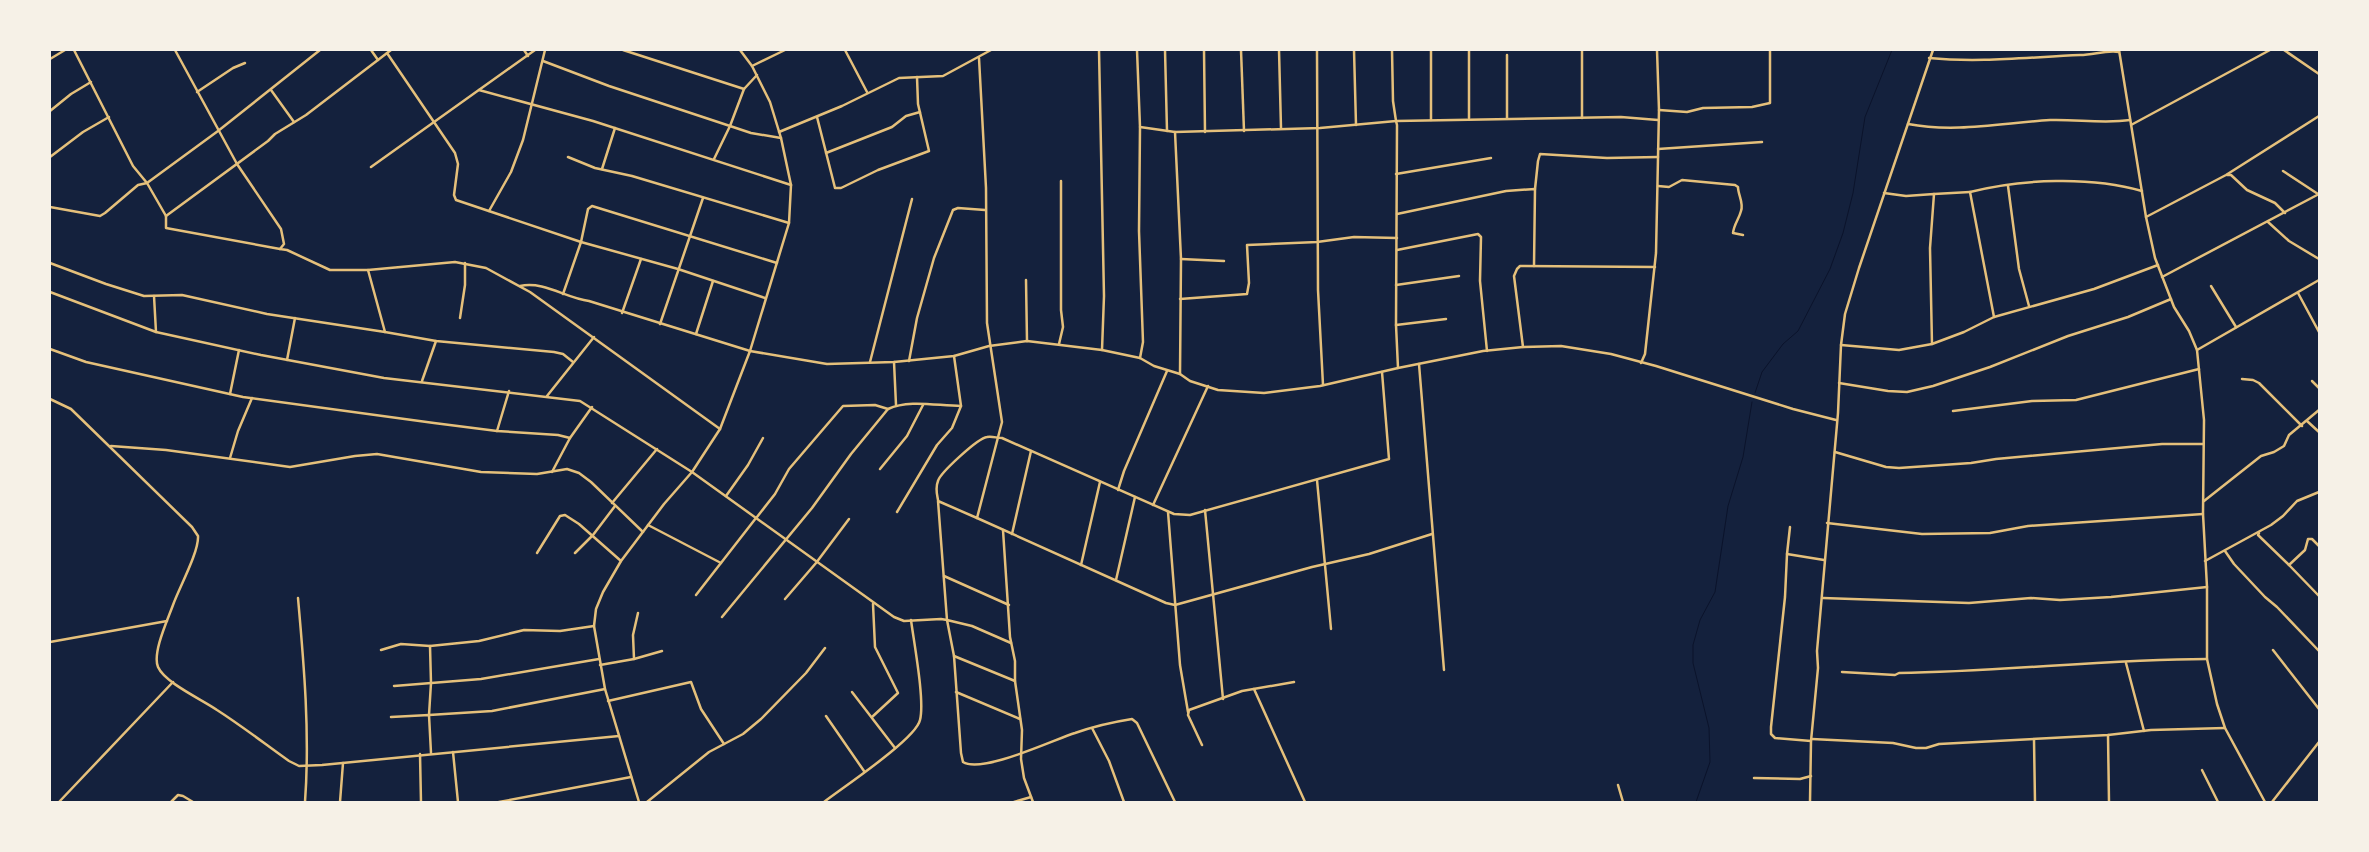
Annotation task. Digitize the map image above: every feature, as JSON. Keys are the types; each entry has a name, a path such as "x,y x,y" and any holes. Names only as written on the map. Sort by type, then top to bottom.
{"street":[{"path":"50,59 65,50"},
{"path":"74,50 137,172 147,183 166,216"},
{"path":"175,50 218,132 281,229 284,244 280,249"},
{"path":"50,207 100,216 138,185 147,183 218,132 320,50"},
{"path":"371,50 378,60"},
{"path":"391,50 166,216 164,224 166,228 287,250 329,270 368,270 465,263 486,268 520,286 594,337 672,396 720,429"},
{"path":"524,50 528,56"},
{"path":"371,167 535,50"},
{"path":"489,211 511,172 523,140 545,50"},
{"path":"623,50 744,89"},
{"path":"639,802 608,701 600,665 594,626 599,600 622,561 692,472 720,429 750,351 789,223 791,185 781,138 770,102 752,66 740,50"},
{"path":"752,66 785,50"},
{"path":"845,50 867,92"},
{"path":"779,132 899,78 943,76 991,50"},
{"path":"1099,50 1104,296 1102,350"},
{"path":"1137,50 1143,342 1140,358"},
{"path":"1165,50 1166,131"},
{"path":"1204,50 1205,132"},
{"path":"1241,50 1244,131"},
{"path":"1279,50 1281,129"},
{"path":"1317,50 1317,242 1323,385"},
{"path":"1354,50 1356,125"},
{"path":"1392,50 1393,101 1397,125 1396,325 1398,368"},
{"path":"1431,50 1432,120"},
{"path":"1469,50 1469,118"},
{"path":"1582,50 1582,118"},
{"path":"1641,363 1645,354 1655,267 1659,110 1657,50"},
{"path":"1659,110 1688,112 1703,108 1752,107 1770,103 1770,50"},
{"path":"1810,802 1817,651 1823,598 1824,560 1835,452 1841,345 1845,314 1933,50"},
{"path":"2131,126 2270,50"},
{"path":"2284,50 2319,74"},
{"path":"1929,58 1962,61 2085,55 2106,51 2119,51 2146,217 2158,265 2171,299 2197,350 2203,444 2207,659 2216,704 2225,728 2265,802"},
{"path":"387,53 458,158 454,198 581,242 678,269 765,298"},
{"path":"1507,55 1507,118"},
{"path":"977,518 1002,422 989,346 986,188 978,58"},
{"path":"543,61 609,86 730,126 752,133 781,138"},
{"path":"197,92 233,68 245,63"},
{"path":"714,159 730,126 744,89 757,75"},
{"path":"817,116 836,188 841,188 878,170 926,153 929,150 920,112 917,77"},
{"path":"50,110 91,82"},
{"path":"271,90 294,122"},
{"path":"479,90 615,128 791,185"},
{"path":"826,153 892,127 906,116 920,112"},
{"path":"2146,217 2226,175 2319,116"},
{"path":"50,158 83,132 109,117"},
{"path":"1140,127 1176,132 1205,132 1318,128 1396,121 1469,118 1621,117 1658,120"},
{"path":"1908,124 1931,128 1972,128 2052,120 2130,120"},
{"path":"602,169 615,128"},
{"path":"1176,132 1181,259 1182,362 1180,374"},
{"path":"1658,149 1762,142"},
{"path":"1534,266 1535,189 1540,154 1607,158 1658,157"},
{"path":"568,157 602,169 789,223"},
{"path":"1396,174 1491,158"},
{"path":"2162,277 2318,194 2283,171"},
{"path":"2226,175 2231,175 2248,190 2274,203 2285,213"},
{"path":"1658,186 1668,187 1682,180 1735,185 1738,187 1738,197 1742,209 1734,224 1733,233 1743,235"},
{"path":"1060,344 1063,327 1061,310 1061,181"},
{"path":"1884,193 1906,196 1970,192 2053,181 2109,184 2142,191"},
{"path":"2008,186 2019,269 2029,306"},
{"path":"1397,214 1506,191 1535,189"},
{"path":"1970,192 1994,317"},
{"path":"1932,344 1930,248 1934,194"},
{"path":"660,324 703,198"},
{"path":"870,363 912,200"},
{"path":"563,294 581,242 588,209 594,206 778,263"},
{"path":"909,361 917,318 934,258 953,210 958,208 985,210"},
{"path":"2268,222 2289,241 2319,259"},
{"path":"1397,250 1478,234 1482,237 1480,281 1487,351"},
{"path":"1180,299 1247,294 1249,283 1247,245 1317,242 1354,237 1397,238"},
{"path":"622,313 641,259"},
{"path":"1181,259 1224,260"},
{"path":"50,262 124,290 154,296 182,295 267,314 436,341 554,352 563,354 574,362"},
{"path":"460,318 465,285 465,263"},
{"path":"1841,345 1899,350 1932,344 1964,332 1994,317 2094,289 2158,265"},
{"path":"1523,347 1514,276 1516,269 1520,266 1572,268 1655,267"},
{"path":"368,270 385,332"},
{"path":"1396,285 1458,276"},
{"path":"1026,280 1027,341"},
{"path":"2197,350 2319,280"},
{"path":"696,334 713,281"},
{"path":"520,286 540,285 622,313 750,351 832,364 894,362 954,356 989,346 1027,341 1102,350 1140,358 1167,371 1180,374 1190,381 1218,390 1264,393 1323,385 1487,351 1523,347 1573,347 1611,354 1836,420"},
{"path":"2211,286 2236,327"},
{"path":"50,292 156,332 287,360 367,375 580,401 692,472 873,604 900,620 941,619 956,621 1011,643"},
{"path":"2298,293 2319,332"},
{"path":"154,296 156,332"},
{"path":"1839,383 1888,391 1907,392 1933,386 1990,367 2068,336 2128,317 2171,299"},
{"path":"287,360 295,318"},
{"path":"1396,325 1446,319"},
{"path":"547,396 594,337"},
{"path":"422,381 436,341"},
{"path":"50,348 86,362 252,398 498,431 558,435 570,438"},
{"path":"230,394 239,350"},
{"path":"897,512 937,445 952,428 961,406 954,356"},
{"path":"894,362 896,405"},
{"path":"1419,364 1444,670"},
{"path":"1954,411 2032,401 2076,400 2199,369"},
{"path":"1118,490 1124,471 1167,371"},
{"path":"1175,802 1136,721 1129,720 1092,728 992,762 971,765 963,762 954,656 947,620 936,489 941,476 980,440 989,436 1030,451 1168,512 1190,515 1389,459 1382,372"},
{"path":"2242,379 2253,380 2259,383 2302,426"},
{"path":"2312,381 2319,388"},
{"path":"1153,505 1208,386"},
{"path":"498,431 509,391"},
{"path":"230,458 238,431 252,398"},
{"path":"50,399 71,409 192,527 198,536 196,550 160,643 157,662 160,670 173,682 217,710 289,761 298,766 306,766 619,736"},
{"path":"696,595 774,494 789,469 803,455 838,409 846,406 875,405 888,409"},
{"path":"722,617 786,541 888,409 896,405 961,406"},
{"path":"880,470 907,436 923,405"},
{"path":"552,472 570,438 592,407"},
{"path":"2204,501 2262,456 2284,446 2289,435 2319,410"},
{"path":"2307,421 2319,432"},
{"path":"726,496 748,465 763,438"},
{"path":"1835,452 1886,467 1899,468 1971,463 1996,459 2162,444 2203,444"},
{"path":"109,446 166,450 290,467 377,454 481,472 537,474 567,469 579,473 643,532"},
{"path":"612,503 656,449"},
{"path":"1012,534 1030,451"},
{"path":"1317,480 1331,629"},
{"path":"1081,565 1100,482"},
{"path":"2205,561 2259,533 2283,516 2296,501 2319,492"},
{"path":"1116,580 1135,497"},
{"path":"938,501 1166,603 1175,605 1369,554 1432,534"},
{"path":"575,553 593,535 615,506"},
{"path":"1205,510 1223,699"},
{"path":"1168,512 1183,688 1188,712 1202,745"},
{"path":"1827,523 1922,534 1990,532 2028,526 2203,514"},
{"path":"537,553 562,515 579,524 622,561"},
{"path":"785,599 816,563 849,519"},
{"path":"648,526 720,563"},
{"path":"1790,527 1772,734 1775,738 1886,742 1926,748 1938,744 2034,740 2144,731 2225,728"},
{"path":"1003,530 1011,643 1015,661 1015,681 1020,719 1021,753 1024,778 1033,802"},
{"path":"2259,533 2258,535 2272,550 2319,596"},
{"path":"2289,565 2305,550 2308,539 2312,539 2319,546"},
{"path":"2225,551 2265,597 2319,651"},
{"path":"1787,554 1824,560"},
{"path":"944,576 1008,605"},
{"path":"1823,598 1882,602 1970,603 2031,598 2060,600 2111,597 2207,587"},
{"path":"298,598 304,666 305,802"},
{"path":"872,717 898,693 875,647 873,604"},
{"path":"634,658 633,635 638,613"},
{"path":"824,802 895,748 917,728 921,715 911,620"},
{"path":"50,642 168,621"},
{"path":"381,650 401,644 430,646 480,641 524,630 560,631 594,626"},
{"path":"430,646 431,683 429,715 431,753"},
{"path":"647,802 709,752 743,734 761,719 806,673 825,648"},
{"path":"2273,650 2319,708"},
{"path":"600,665 662,651"},
{"path":"954,656 1015,681"},
{"path":"394,686 481,679 599,659"},
{"path":"1842,672 1895,675 1899,673 2009,670 2066,664 2207,659"},
{"path":"2126,663 2144,731"},
{"path":"59,802 173,682"},
{"path":"608,701 691,682 701,709 724,744"},
{"path":"1188,712 1242,690 1294,682"},
{"path":"391,717 492,711 605,689"},
{"path":"1254,689 1305,802"},
{"path":"852,692 895,748"},
{"path":"956,692 1020,719"},
{"path":"826,716 864,771"},
{"path":"1092,728 1109,762 1124,802"},
{"path":"2108,735 2109,802"},
{"path":"2034,740 2035,802"},
{"path":"2272,802 2319,742"},
{"path":"453,752 458,802"},
{"path":"420,754 421,802"},
{"path":"340,802 343,763"},
{"path":"2202,770 2218,802"},
{"path":"1754,778 1800,779 1811,776"},
{"path":"498,802 631,777"},
{"path":"1618,785 1623,802"},
{"path":"171,802 178,795 184,796 193,802"},
{"path":"1014,802 1031,797"}],"waterway":[{"path":"1755,393 1762,372 1783,344 1798,331 1830,269 1843,233 1853,193 1865,117 1892,50"},
{"path":"1696,802 1710,762 1709,728 1693,663 1693,645 1700,620 1715,592 1728,506 1743,457 1752,402"}]}
